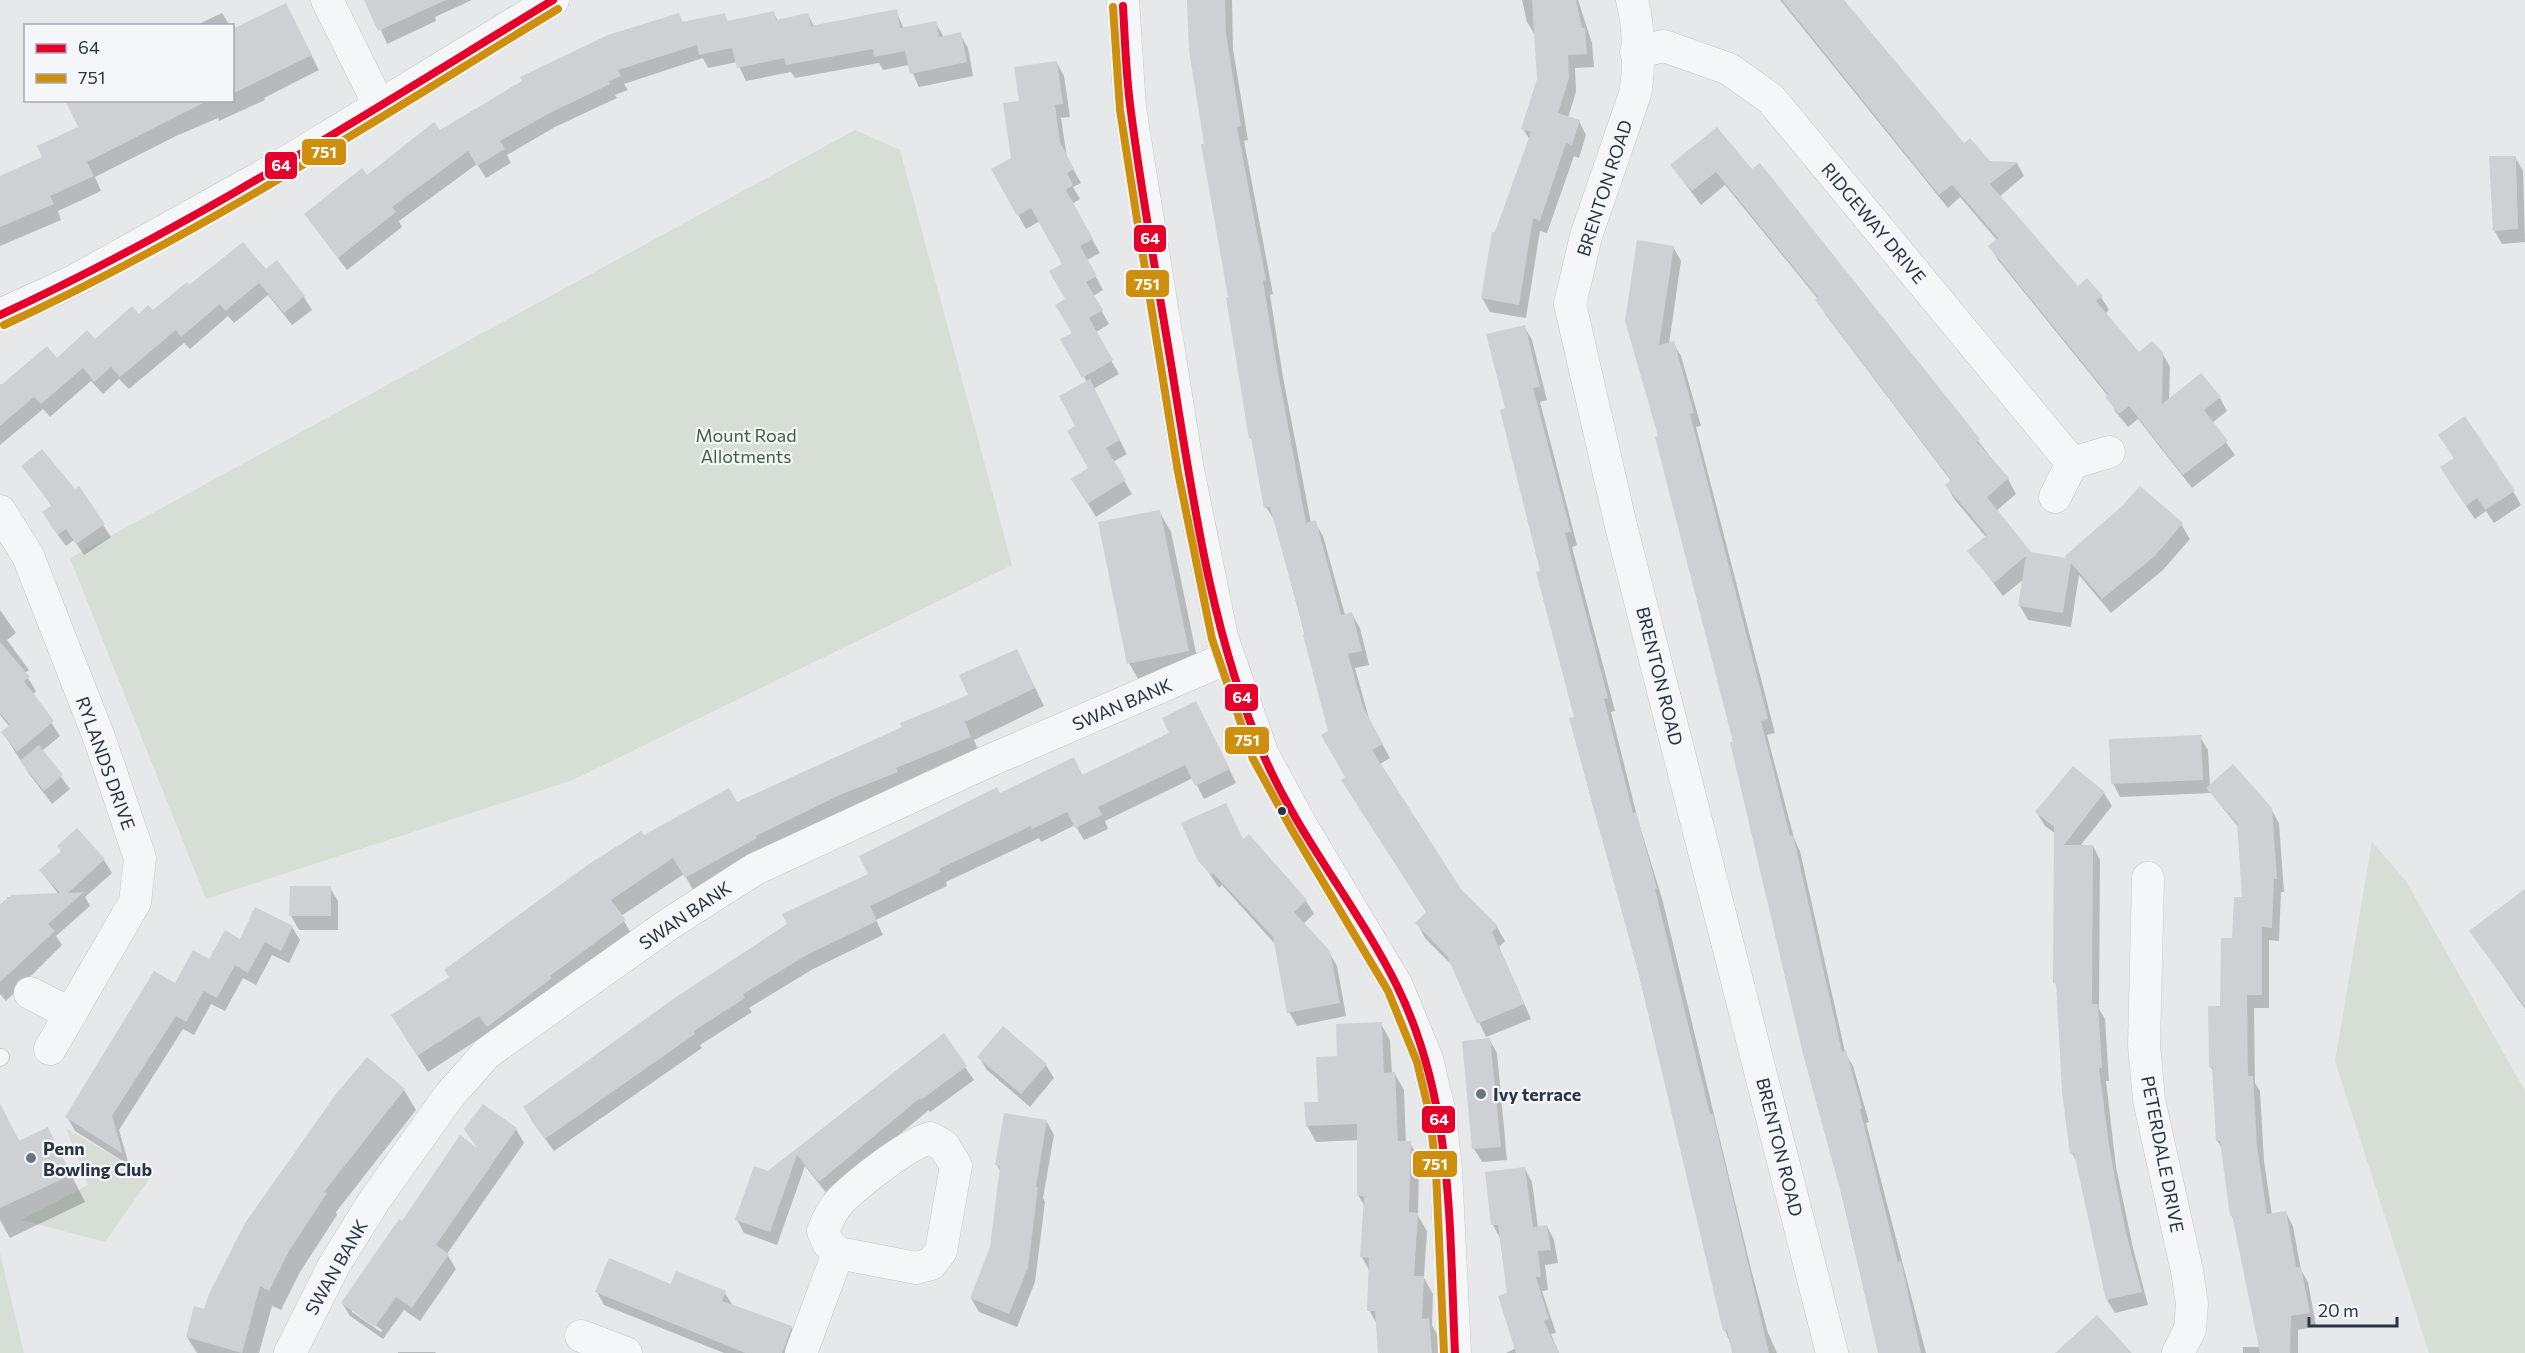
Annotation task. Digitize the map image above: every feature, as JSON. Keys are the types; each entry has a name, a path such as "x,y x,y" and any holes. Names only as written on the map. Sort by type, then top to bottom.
{"street":[{"path":"327,0 379,105"},
{"path":"0,315 75,281 277,168 553,0"},
{"name":"BRENTON ROAD","path":"1632,0 1635,12 1638,77 1635,94 1586,236 1570,304 1621,526 1832,1353"},
{"path":"1116,2 1149,234 1188,470 1227,658 1263,755 1301,825 1396,986 1427,1059 1440,1114 1446,1170 1455,1353"},
{"name":"RIDGEWAY DRIVE","path":"1636,52 1664,46 1729,69 1771,99 2072,463"},
{"path":"2055,497 2072,463 2109,452"},
{"name":"RYLANDS DRIVE","path":"0,511 28,556 100,740 140,858 135,902 51,1049"},
{"name":"SWAN BANK","path":"291,1353 333,1267 374,1201 449,1096 487,1053 669,924 755,869 982,764 1227,658"},
{"name":"PETERDALE DRIVE","path":"2148,878 2144,1045 2149,1100 2187,1270 2192,1304 2190,1329 2178,1353"},
{"path":"30,993 71,1014"},
{"path":"930,1138 945,1146 957,1166 941,1251 931,1264 916,1268 838,1252 828,1243 823,1231 830,1215 841,1200 915,1142 930,1138"},
{"path":"801,1353 838,1252"},
{"path":"581,1336 626,1353"}],"green space":[{"name":"Mount Road Allotments","path":"855,130 900,150 1012,565 573,780 206,899 70,558"},
{"path":"2372,842 2406,881 2525,1091 2525,1353 2429,1353 2335,1061"},
{"path":"66,1128 150,1178 105,1242 21,1220 88,1185"},
{"path":"0,1253 24,1353 0,1353"}],"building":[{"path":"364,0 446,0 378,31"},
{"path":"1187,0 1225,0 1226,34 1241,126 1237,127 1266,280 1263,281 1276,361 1306,523 1316,520 1341,615 1352,612 1362,651 1348,654 1363,707 1383,744 1372,750 1461,889 1498,926 1492,932 1524,1004 1477,1024 1447,956 1415,923 1426,912 1341,780 1345,777 1321,735 1328,731 1303,635 1305,635 1270,507 1264,508 1251,438 1249,439 1226,298 1228,297 1201,144 1204,144 1189,50"},
{"path":"1532,0 1576,0 1582,28 1585,28 1587,54 1568,55 1569,78 1558,113 1580,120 1572,145 1566,143 1540,221 1533,218 1519,305 1481,298 1492,232 1495,232 1531,132 1521,129 1537,79"},
{"path":"1782,0 1844,0 1964,143 1970,138 1990,161 2018,162 1990,184 2078,286 2087,278 2103,296 2096,301 2139,352 2152,341 2163,352 2162,404 2201,373 2221,397 2204,410 2228,441 2183,475 2129,406 2119,414 2105,397 2108,394 1988,246 1998,238 1952,185 1939,195"},
{"path":"286,3 312,55 234,93 234,28"},
{"path":"897,9 900,28 936,21 939,37 961,32 967,62 910,74 905,51 874,57 873,49 786,65 784,58 737,68 732,48 699,55 697,45 618,70 621,76 609,81 610,84 548,114 500,141 505,149 477,166 468,151 392,207 396,212 338,258 304,214 362,168 367,175 434,122 440,130 522,81 520,77 608,35 679,13 682,22 725,13 727,21 774,11 776,20 808,13 811,26"},
{"path":"1057,61 1063,104 1055,105 1060,142 1074,169 1067,173 1073,185 1066,190 1093,239 1080,246 1097,276 1086,282 1103,310 1089,318 1113,360 1082,378 1060,339 1072,333 1055,305 1065,299 1049,271 1062,264 1031,208 1017,216 991,169 1011,158 1003,103 1019,101 1014,67"},
{"path":"66,102 205,102 87,162 94,176 50,196 54,204 0,227 0,176 42,157 37,146 78,127"},
{"path":"1717,127 1752,169 1760,163 1980,439 1977,442 2009,478 1987,497 2031,552 2066,558 2065,556 2122,506 2140,486 2183,523 2155,556 2102,599 2071,563 2063,613 2018,606 2026,556 1994,583 1967,551 1987,535 1945,485 1951,480 1815,300 1818,297 1716,172 1692,191 1670,165"},
{"path":"2489,156 2516,156 2518,229 2493,231"},
{"path":"1637,240 1674,246 1659,345 1674,341 1694,413 1690,414 1768,719 1761,721 1790,836 1793,835 1842,1052 1846,1050 1898,1262 1901,1261 1921,1353 1878,1353 1844,1204 1803,1054 1730,742 1733,742 1655,437 1658,436 1625,321"},
{"path":"243,242 266,269 277,260 305,296 284,313 259,283 225,311 220,304 181,337 176,330 120,377 111,367 94,382 83,368 41,404 34,397 0,426 0,386 47,346 57,358 87,330 95,339 132,306 139,314 148,305 153,310 187,282 189,285"},
{"path":"1525,325 1540,387 1533,388 1571,532 1565,533 1608,698 1604,699 1633,813 1636,812 1657,889 1655,889 1710,1114 1713,1114 1769,1353 1732,1353 1727,1330 1723,1331 1639,975 1569,718 1574,717 1536,572 1540,571 1500,410 1505,408 1486,334"},
{"path":"1090,379 1120,440 1106,448 1126,480 1087,504 1071,479 1088,468 1067,431 1075,426 1059,396"},
{"path":"2465,416 2515,491 2485,510 2477,498 2466,506 2440,467 2454,458 2438,435"},
{"path":"42,449 75,489 79,486 105,524 76,544 66,529 58,535 42,512 52,505 21,466"},
{"path":"1160,510 1189,651 1127,664 1098,522"},
{"path":"0,642 30,677 24,681 54,721 17,752 1,732 10,725 0,713"},
{"path":"1017,649 1035,688 965,722 971,737 896,768 898,772 842,794 756,836 757,838 685,878 673,858 611,900 626,920 550,976 552,978 487,1027 479,1016 417,1056 391,1015 449,977 444,970 509,922 586,866 641,831 644,835 729,788 737,802 902,727 900,723 968,695 959,675"},
{"path":"1196,701 1230,769 1195,786 1185,765 1098,807 1102,815 1075,828 1067,812 1032,829 1031,826 939,869 941,872 870,906 877,921 805,956 743,994 745,998 694,1031 695,1034 545,1139 523,1107 676,997 787,924 782,914 868,874 859,856 997,787 1000,793 1074,757 1082,775 1169,733 1162,718"},
{"path":"2201,735 2203,780 2111,784 2109,739"},
{"path":"39,745 63,775 44,791 20,761"},
{"path":"2233,764 2272,808 2277,879 2274,879 2272,928 2262,927 2262,995 2247,995 2248,1076 2253,1076 2257,1146 2267,1214 2286,1211 2296,1267 2301,1267 2310,1313 2291,1316 2290,1353 2260,1353 2232,1215 2230,1216 2220,1141 2216,1141 2212,1067 2209,1067 2208,1006 2220,1006 2221,938 2232,938 2234,897 2242,897 2237,823 2206,788"},
{"path":"2073,766 2105,792 2064,845 2093,845 2092,1004 2098,1004 2102,1068 2099,1068 2110,1152 2126,1233 2142,1292 2106,1300 2074,1153 2070,1154 2062,1091 2056,983 2053,983 2054,827 2035,812"},
{"path":"1226,803 1243,839 1249,834 1307,900 1294,912 1330,951 1340,1003 1287,1013 1273,937 1213,873 1211,875 1198,861 1181,823"},
{"path":"77,828 105,859 68,893 84,892 48,924 55,931 0,982 0,904 12,895 60,893 39,870 61,851 57,846"},
{"path":"290,886 331,886 331,916 289,916"},
{"path":"2525,889 2525,1007 2469,931"},
{"path":"255,907 293,926 281,951 265,942 248,973 235,965 217,998 204,991 186,1022 176,1016 112,1116 123,1154 65,1117 154,971 175,983 193,950 209,959 225,930 240,939"},
{"path":"1382,1022 1384,1073 1395,1072 1398,1141 1411,1141 1409,1212 1418,1213 1414,1276 1424,1276 1422,1319 1429,1318 1432,1353 1378,1353 1375,1311 1367,1311 1369,1258 1360,1257 1364,1196 1357,1196 1357,1124 1306,1126 1304,1102 1318,1102 1316,1057 1337,1056 1336,1024"},
{"path":"1003,1026 1047,1064 1021,1094 977,1057"},
{"path":"944,1033 967,1066 921,1100 920,1098 819,1182 797,1155 770,1232 735,1220 754,1166 768,1171"},
{"name":"Ivy terrace","path":"1490,1038 1501,1147 1472,1149 1462,1041"},
{"path":"367,1057 405,1089 324,1192 327,1193 289,1251 269,1291 260,1286 242,1353 186,1337 194,1306 204,1309 209,1294 245,1223 336,1094"},
{"name":"Penn Bowling Club","path":"0,1103 19,1141 48,1127 71,1175 0,1208"},
{"path":"483,1104 517,1128 436,1245 449,1254 412,1308 396,1297 375,1327 341,1303 399,1219 402,1221 460,1135 477,1148 464,1129"},
{"path":"1004,1113 1047,1120 1036,1187 1038,1187 1028,1268 1009,1314 970,1298 990,1247 1000,1166 995,1165"},
{"path":"1525,1167 1533,1227 1547,1225 1551,1250 1538,1251 1541,1277 1536,1277 1549,1319 1544,1321 1559,1353 1516,1353 1498,1296 1507,1293 1498,1225 1491,1225 1485,1172"},
{"path":"609,1258 671,1284 676,1271 726,1291 722,1301 792,1326 782,1353 745,1353 595,1292"},
{"path":"2097,1315 2132,1353 2055,1353"}],"transit line":[{"name":"64","path":"0,315 142,244 212,205 349,125 553,0"},
{"name":"64","path":"1123,6 1128,86 1140,176 1196,516 1217,613 1245,708 1277,784 1310,843 1365,928 1397,986 1416,1030 1439,1120 1445,1166 1455,1353"},
{"name":"751","path":"1113,7 1120,110 1136,213 1178,472 1212,639 1253,759 1292,830 1388,991 1417,1062 1430,1116 1436,1171 1444,1353"},
{"name":"751","path":"4,325 147,254 217,215 558,9"}],"place":[{"name":"Ivy terrace","path":"1481,1094"},
{"name":"Penn Bowling Club","path":"31,1158"}]}
